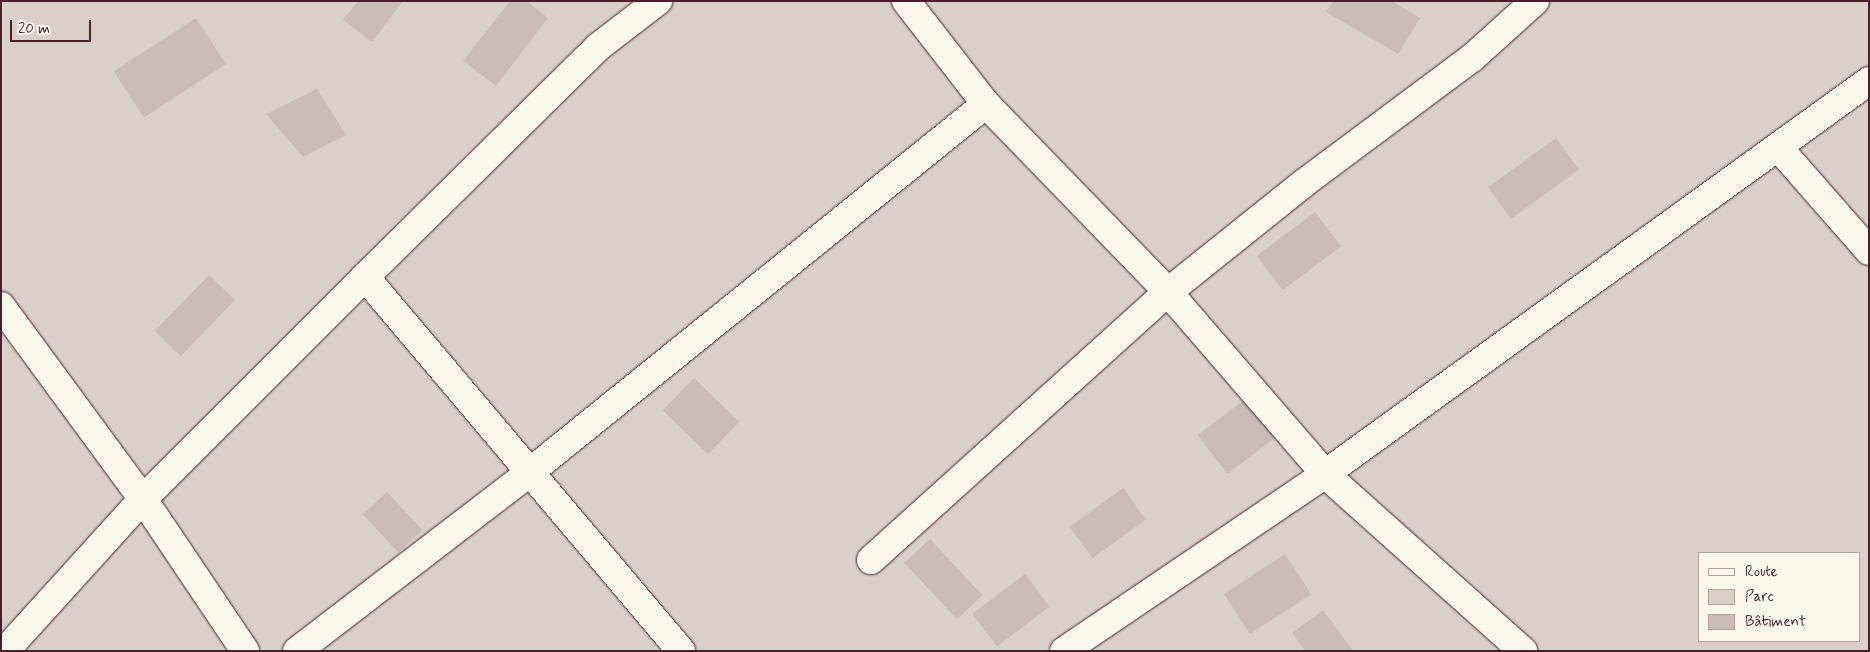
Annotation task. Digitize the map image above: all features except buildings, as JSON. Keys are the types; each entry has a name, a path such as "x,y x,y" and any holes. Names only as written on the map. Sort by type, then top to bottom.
{"main road":[{"path":"5,651 143,499 365,277 598,46 658,1"},
{"path":"906,1 986,104 1168,292 1325,474 1523,651"},
{"path":"871,560 1168,292 1304,183 1472,58 1535,1"},
{"path":"1064,651 1325,474 1869,81"},
{"path":"297,651 530,472 986,104"},
{"path":"1778,147 1869,251"},
{"path":"365,277 681,651"},
{"path":"1,306 143,499 245,651"}],"green space":[{"path":"1,1 1869,1 1869,651 1,651"}]}
